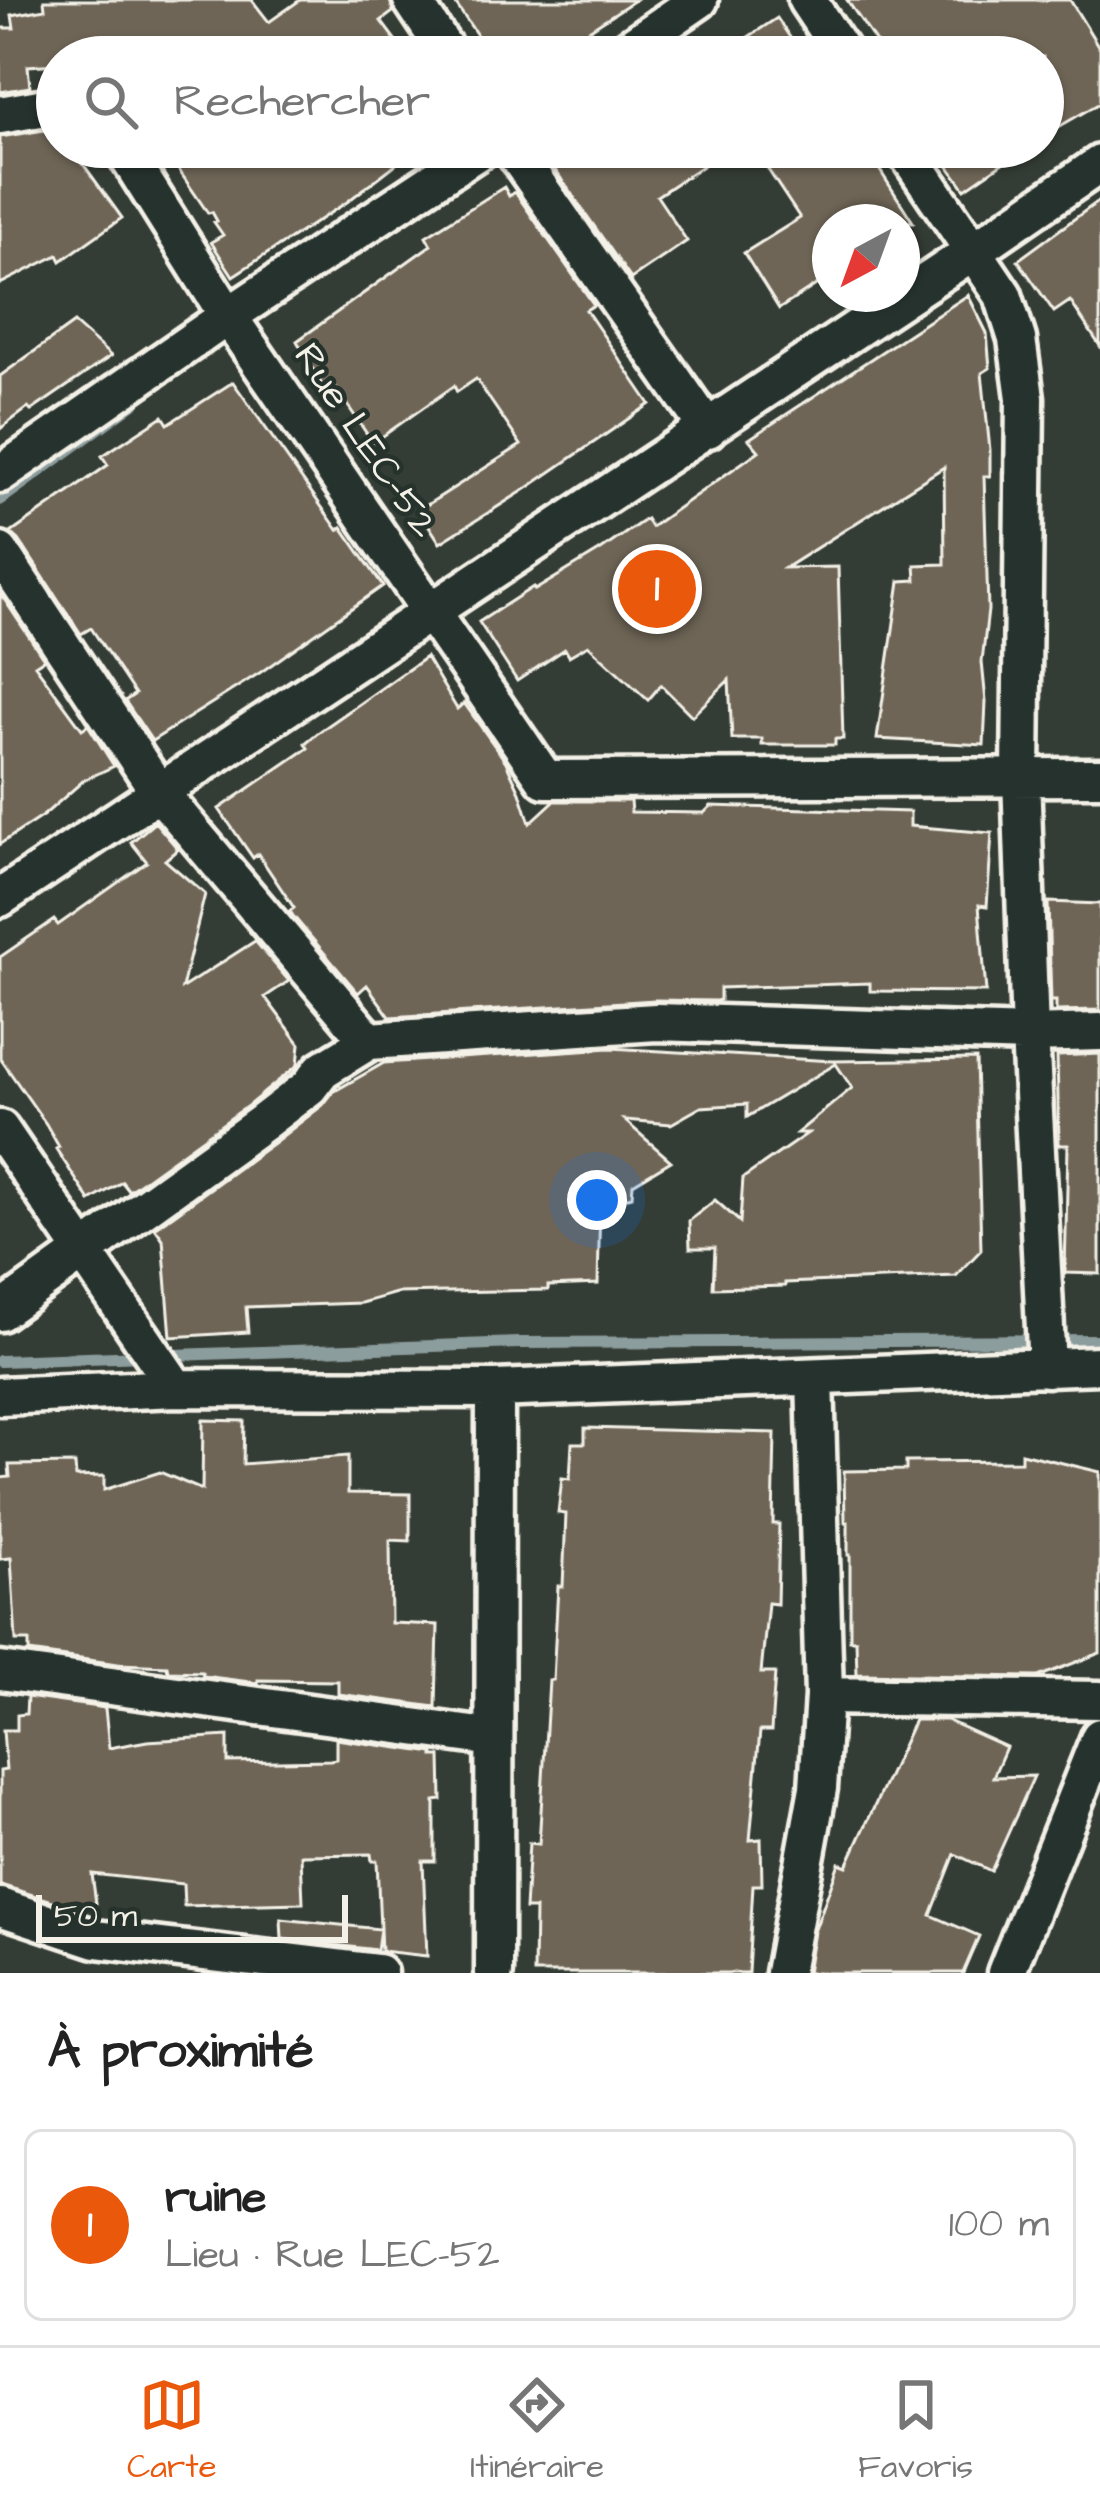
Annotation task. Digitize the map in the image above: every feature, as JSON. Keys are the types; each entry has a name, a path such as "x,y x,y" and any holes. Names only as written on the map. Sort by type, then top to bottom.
{"street":[{"path":"412,0 436,36"},
{"path":"647,36 699,0"},
{"path":"807,0 830,36"},
{"path":"0,115 36,109"},
{"path":"0,898 1100,164"},
{"name":"Rue LEC-52","path":"135,168 228,316 545,779 1021,776"},
{"path":"0,474 452,168"},
{"path":"526,168 708,429"},
{"path":"917,168 1003,296 1016,339 1025,398 1021,776 1047,1368"},
{"path":"0,552 159,791 369,1042"},
{"path":"1021,776 1100,777"},
{"path":"0,1312 262,1124 309,1087 322,1070 369,1042 656,1022 1100,1032"},
{"path":"0,1129 176,1388"},
{"path":"0,1396 176,1388 495,1389 1100,1365"},
{"path":"784,1973 818,1788 824,1696 815,1378"},
{"path":"494,1973 495,1389"},
{"path":"0,1670 494,1738"},
{"path":"824,1696 1100,1700"},
{"path":"1006,1973 1100,1737"},
{"path":"0,1907 92,1956 377,1973"}],"building":[{"path":"44,0 252,0 269,22 300,0 390,0 393,12 381,21 392,36 36,36 36,65 28,66 30,87 0,92 0,28 14,28 12,15 45,9"},
{"path":"453,0 635,0 579,36 478,36"},
{"path":"847,0 1070,0 1100,49 1100,103 1064,124 1064,36 872,36"},
{"path":"777,18 789,36 750,36"},
{"path":"36,131 36,168 86,168 122,218 61,261 58,255 0,284 0,137"},
{"path":"177,168 391,168 233,276 211,242 223,235 212,212 208,213"},
{"path":"554,168 699,168 657,196 687,241 631,279"},
{"path":"767,168 878,168 901,204 812,204 812,288 779,309 744,253 800,218"},
{"path":"950,168 996,168 965,189"},
{"path":"504,187 509,196 515,192 594,305 586,310 650,404 440,543 419,510 521,445 476,379 457,392 454,386 373,443 336,388 322,385 297,341 431,245 426,236"},
{"path":"1100,200 1100,346 1070,301 1054,312 1018,260"},
{"path":"968,295 987,333 990,368 982,373 990,450 990,476 984,476 988,610 982,662 984,745 877,739 900,581 916,580 915,565 945,564 944,467 785,568 838,567 843,739 835,739 835,745 762,745 762,739 732,739 729,680 692,716 661,685 648,700 588,645 569,656 565,649 517,681 479,622 646,519 651,527 759,451 749,439"},
{"path":"74,323 111,356 0,429 0,376"},
{"path":"233,382 383,586 152,741 125,701 135,694 91,628 81,634 11,533 108,465 102,456 163,416 168,424"},
{"path":"0,593 44,659 35,665 82,729 88,725 114,766 84,780 0,844"},
{"path":"426,657 457,709 464,703 506,762 530,823 554,801 630,801 631,812 704,813 711,806 910,812 910,826 992,833 987,906 979,905 986,992 870,991 870,983 720,988 716,1001 655,1000 390,1017 367,985 358,993 293,916 294,908 258,854 253,858 219,809"},
{"path":"155,822 178,849 165,860 205,894 182,988 255,941 289,981 265,997 300,1044 298,1065 129,1191 122,1182 90,1201 56,1149 46,1124 0,1058 0,957 54,920 58,925 147,862 131,842"},
{"path":"1048,902 1100,904 1100,1010 1056,1011 1056,1001 1051,1001"},
{"path":"610,1048 833,1061 976,1059 981,1250 956,1276 713,1288 715,1248 690,1248 689,1221 715,1200 740,1222 743,1178 808,1133 797,1133 852,1088 836,1064 747,1117 747,1104 701,1107 671,1124 624,1120 671,1161 633,1184 632,1196 600,1204 598,1284 548,1286 548,1290 396,1293 361,1303 246,1307 248,1332 171,1337 163,1239 155,1228 276,1141 333,1092 384,1063"},
{"path":"1100,1054 1100,1274 1065,1273 1068,1145 1059,1145 1057,1056"},
{"path":"203,1420 244,1421 243,1464 348,1456 348,1493 410,1494 410,1541 390,1540 391,1623 438,1625 436,1707 338,1694 338,1681 258,1683 168,1671 167,1666 29,1652 29,1641 16,1641 11,1558 0,1559 0,1478 10,1477 9,1465 75,1464 76,1477 104,1476 104,1490 160,1472 202,1490"},
{"path":"585,1428 775,1433 777,1604 768,1603 761,1673 775,1673 771,1731 760,1731 750,1840 761,1839 762,1885 753,1885 748,1973 534,1973 535,1909 525,1909 529,1843 539,1844 549,1680 553,1680 558,1586 563,1586 566,1514 558,1513 562,1478 570,1479 572,1443 585,1443"},
{"path":"1021,1453 1100,1472 1100,1653 1038,1677 857,1674 856,1640 850,1640 844,1471 906,1470 906,1462 1021,1461"},
{"path":"27,1697 105,1708 109,1748 228,1736 228,1762 336,1759 336,1739 441,1756 435,1861 423,1861 427,1956 381,1951 377,1861 372,1861 371,1854 301,1855 303,1903 184,1906 183,1884 92,1874 96,1903 69,1906 0,1885 0,1771 6,1770 3,1730 17,1730 17,1715 26,1714"},
{"path":"914,1720 946,1720 1006,1747 993,1777 1034,1776 991,1871 955,1854 931,1915 979,1936 963,1973 807,1973 814,1932 839,1863 847,1866"},
{"path":"281,1919 380,1929 377,1950 282,1939"}],"waterway":[{"path":"0,500 135,402"},
{"path":"0,1361 519,1343 1100,1340"}],"place":[{"name":"ruine","path":"657,589"}]}
